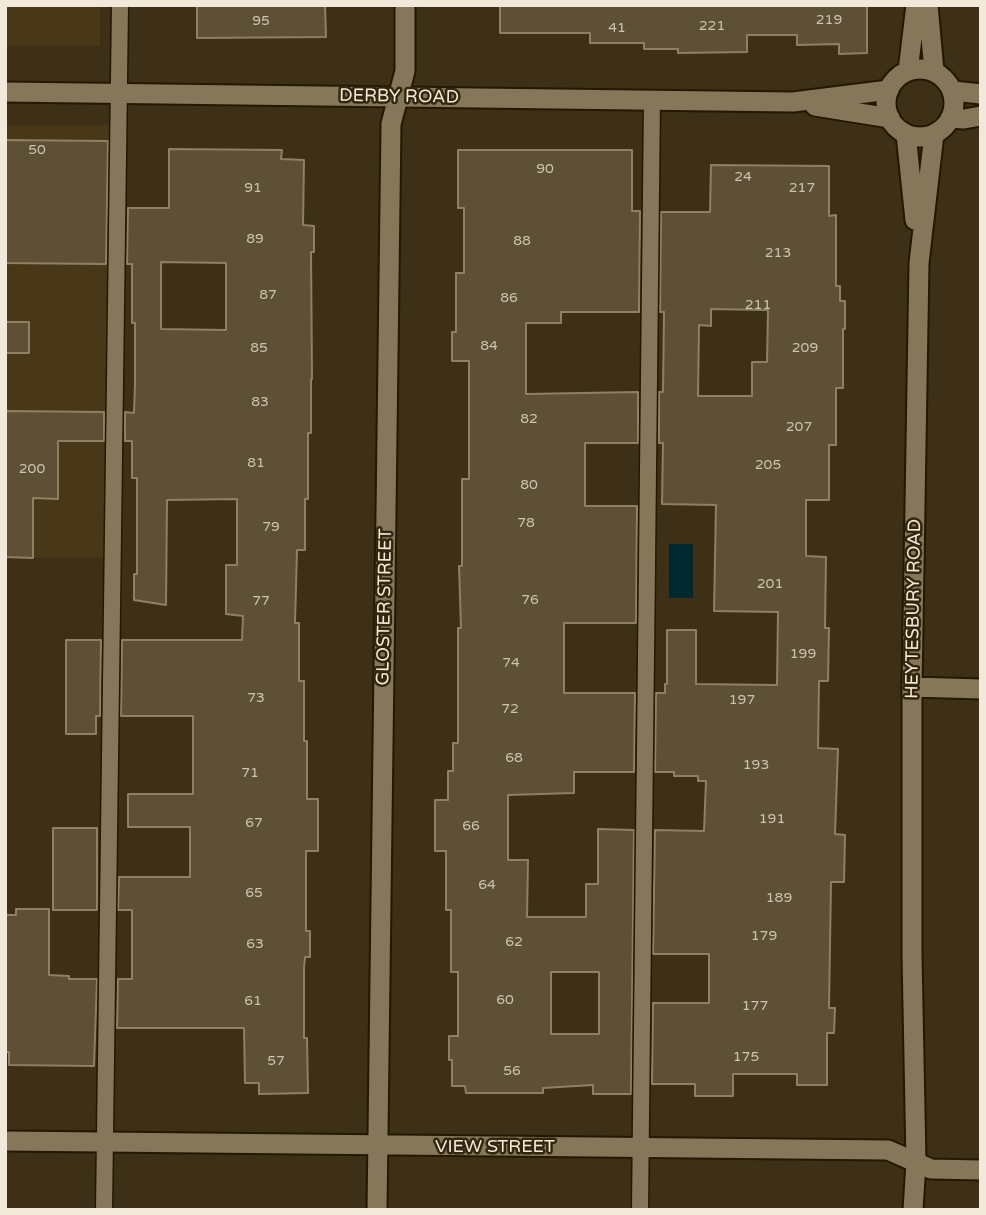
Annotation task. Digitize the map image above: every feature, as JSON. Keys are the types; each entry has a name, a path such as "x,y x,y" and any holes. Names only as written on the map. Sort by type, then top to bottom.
{"street":[{"name":"GLOSTER STREET","path":"377,1210 391,124 405,71 405,5"},
{"path":"908,71 916,5"},
{"path":"928,5 934,71"},
{"path":"908,71 934,71 944,78 953,91 955,104 951,118 942,130 934,134 924,137 906,134 895,126 890,118 886,101 889,90 898,77 908,71"},
{"name":"DERBY ROAD","path":"5,92 793,102 889,90"},
{"path":"953,91 981,94"},
{"name":"DERBY ROAD","path":"793,102 890,118"},
{"path":"951,118 981,116"},
{"name":"HEYTESBURY ROAD","path":"906,134 919,263"},
{"name":"HEYTESBURY ROAD","path":"903,1210 908,1159 912,955 912,687 919,263 934,134"},
{"path":"912,687 981,688"},
{"name":"VIEW STREET","path":"5,1142 888,1150 931,1169 981,1170"},
{"name":"HEYTESBURY ROAD","path":"908,1159 913,1210"}],"lane":[{"path":"104,1210 120,5"},
{"path":"640,1210 652,100"}],"shaded area":[{"path":"5,5 100,5 100,46 5,45"},
{"path":"5,125 110,125 105,558 5,557"}],"water":[{"path":"669,544 693,544 693,598 669,598"}],"building":[{"path":"197,5 325,5 326,37 197,38"},
{"path":"500,5 867,5 867,53 839,54 839,44 797,45 797,35 747,35 747,52 678,53 678,49 644,49 644,43 590,43 590,33 500,33"},
{"path":"5,140 108,141 106,264 5,263"},
{"path":"169,149 282,150 281,159 304,160 303,225 314,226 314,252 311,252 311,433 308,433 305,550 297,550 295,623 299,623 299,681 304,681 307,799 318,799 318,851 306,851 306,931 310,931 310,957 305,957 304,968 304,1038 307,1038 308,1093 259,1094 259,1083 245,1083 244,1028 117,1028 118,979 132,979 132,910 118,910 119,877 190,877 190,827 128,827 128,794 193,794 193,716 121,716 122,640 242,640 243,616 226,614 226,565 237,565 237,499 167,500 166,605 134,600 134,574 137,574 137,478 132,478 132,441 125,441 125,412 134,413 135,384 132,264 127,264 128,208 169,208","holes":["161,262 226,263 226,330 161,329"]},
{"path":"458,150 632,150 632,211 640,211 639,312 561,312 561,323 526,323 526,394 638,392 638,443 585,443 585,506 637,506 636,623 564,623 564,693 635,693 634,772 574,772 574,793 508,795 508,860 528,860 527,917 586,917 586,884 598,884 598,829 634,830 631,1094 593,1094 593,1085 543,1088 543,1093 466,1093 465,1086 452,1086 449,1036 458,1036 458,972 451,972 451,910 446,910 446,851 435,851 435,800 448,800 448,771 453,771 453,743 458,743 462,479 469,479 469,361 452,361 452,332 456,332 456,273 464,273 464,208 458,208","holes":["551,972 599,972 599,1034 551,1034"]},
{"path":"711,165 829,166 829,216 836,215 836,286 840,286 840,301 845,301 843,388 836,388 836,445 829,445 829,500 806,500 806,556 826,557 825,628 829,628 828,681 819,681 818,748 838,749 835,834 845,835 844,882 831,882 829,1008 835,1008 834,1033 827,1033 827,1085 797,1085 797,1074 733,1074 733,1096 695,1096 695,1084 652,1084 653,1003 709,1003 709,954 653,954 655,830 704,831 706,781 698,781 698,776 674,776 674,772 655,772 656,693 665,693 667,684 667,630 696,630 696,684 777,685 778,612 714,611 716,505 662,504 663,443 659,443 664,312 660,312 661,212 710,212","holes":["711,309 768,310 767,362 752,362 752,396 698,396 699,325 711,326"]},
{"path":"5,322 29,322 29,353 5,353"},
{"path":"5,411 104,412 104,441 58,441 58,499 33,498 33,558 5,557"},
{"path":"66,640 101,640 100,716 96,716 96,734 66,734"},
{"path":"53,828 97,828 97,910 53,910"},
{"path":"16,909 49,909 49,975 69,976 69,979 97,979 94,1066 9,1065 9,1052 5,1052 5,915 16,915"}]}
